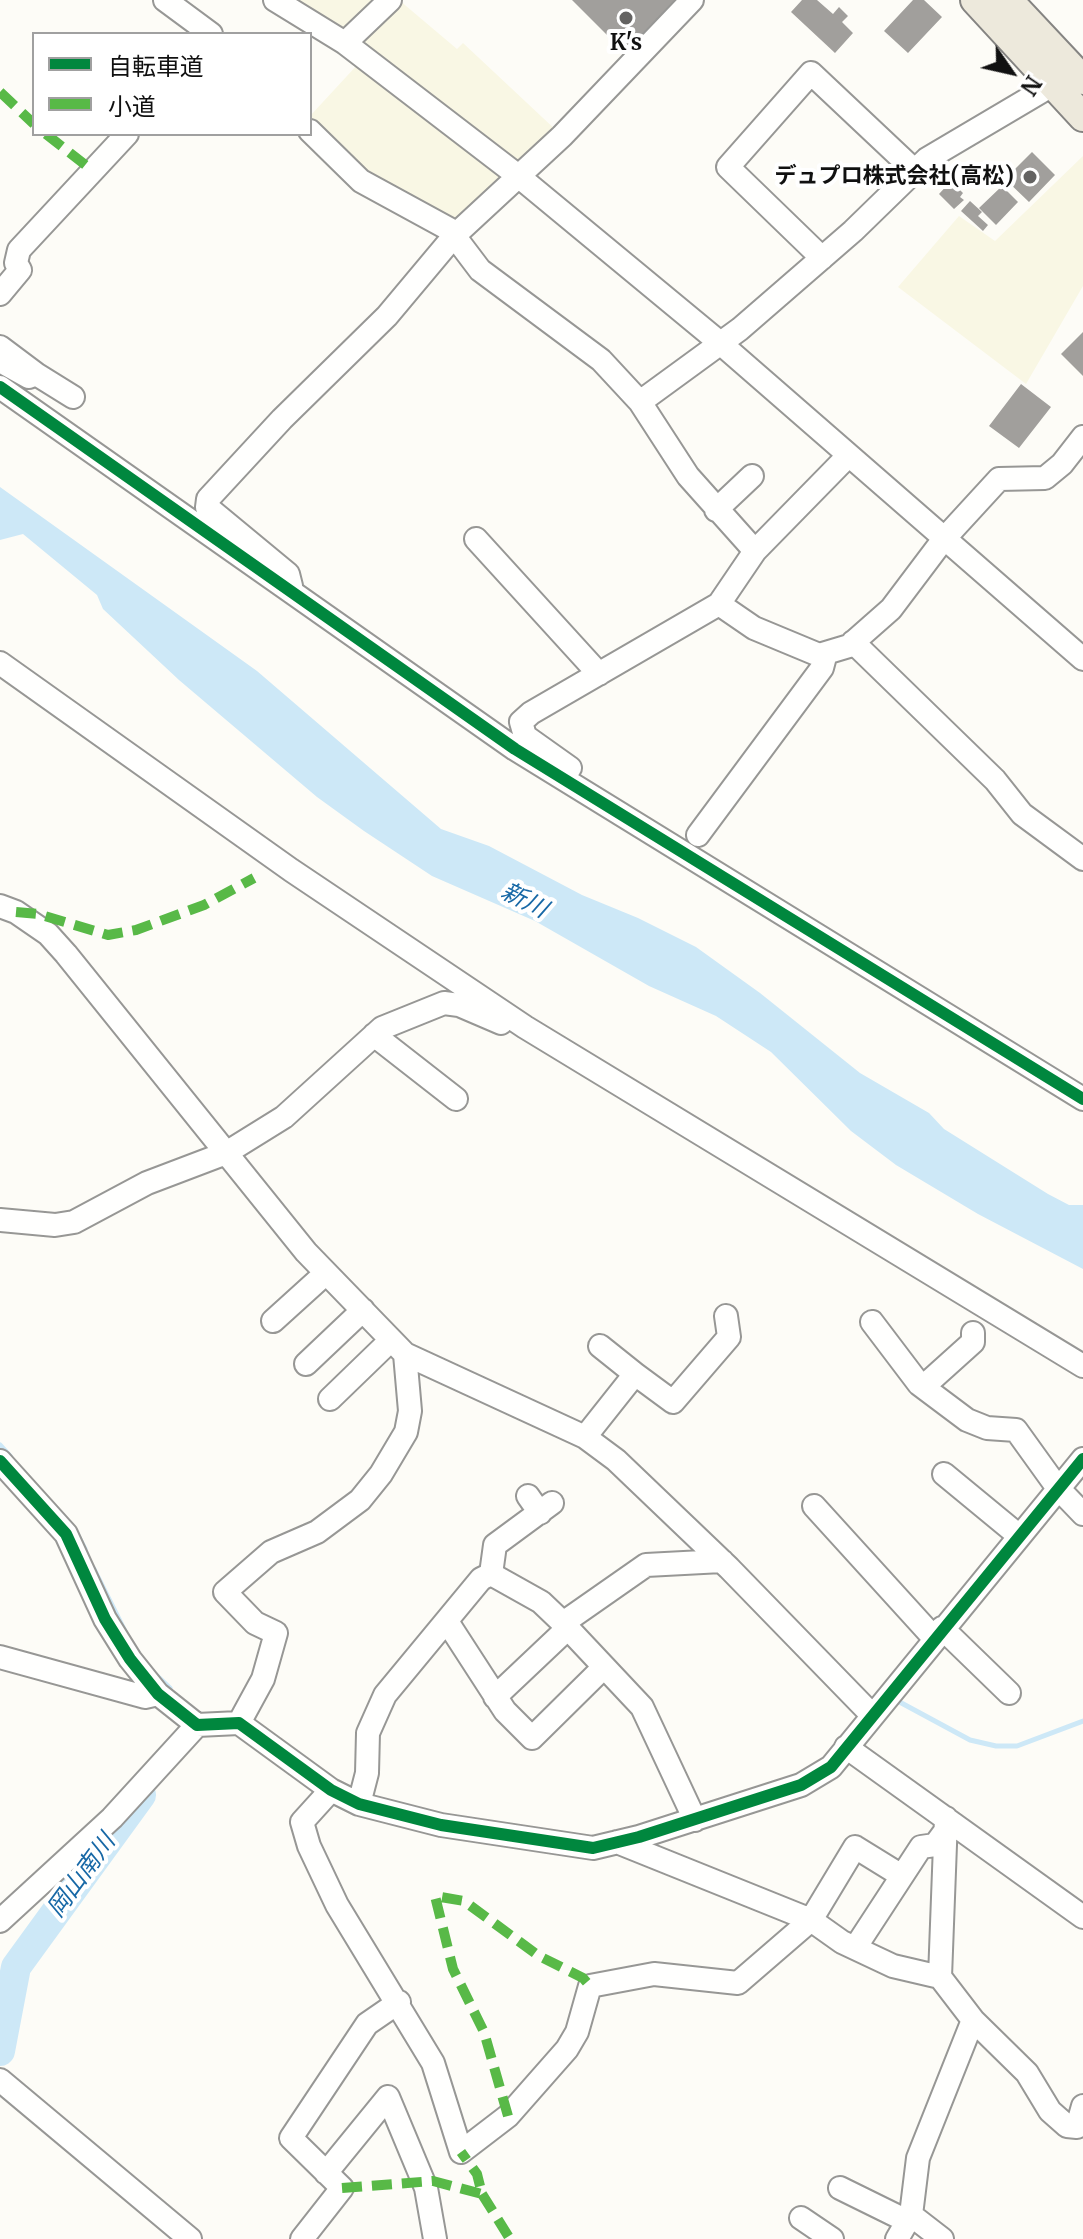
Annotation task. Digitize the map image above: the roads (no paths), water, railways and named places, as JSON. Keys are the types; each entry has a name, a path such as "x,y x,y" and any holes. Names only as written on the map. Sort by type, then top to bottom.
{"main road":[{"path":"975,0 1074,76"},
{"path":"1008,0 1074,76 1083,117"}],"street":[{"path":"165,0 208,32"},
{"path":"275,0 345,43 517,175 719,342 1083,659"},
{"path":"345,43 390,0"},
{"path":"293,595 288,574 207,507 208,499 282,419 387,316 454,236 562,136 692,0"},
{"path":"822,258 728,167 811,73 914,170"},
{"path":"640,402 740,329 822,258 914,170 1074,76"},
{"path":"312,133 361,181 454,236 480,270 601,360 640,402 688,476 755,551"},
{"path":"0,294 20,270 8,257 19,250 125,136"},
{"path":"0,347 73,397"},
{"path":"0,361 29,377 36,374"},
{"path":"0,387 515,749 1083,1099"},
{"path":"719,604 754,628 819,655 853,642 891,609 943,540 999,479 1045,478 1062,464 1083,437"},
{"path":"414,678 432,677 498,721 521,722 719,604 755,551 848,456"},
{"path":"716,510 752,476"},
{"path":"476,539 599,674"},
{"path":"853,642 995,780 1022,814 1083,859"},
{"path":"698,835 822,668 826,653"},
{"path":"0,663 291,870 525,1027 1083,1366"},
{"path":"521,722 525,736 612,796 613,811"},
{"path":"0,906 16,912 57,944 326,1273 398,1347 585,1437 616,1460 722,1561 871,1714"},
{"path":"0,1220 55,1225 74,1222 147,1183 226,1153 284,1117 382,1028 444,1003 459,1005 506,1025 525,1027"},
{"path":"374,1035 456,1099"},
{"path":"273,1321 326,1273"},
{"path":"306,1364 363,1310"},
{"path":"600,1346 673,1402 729,1337 726,1316"},
{"path":"872,1322 923,1387 967,1420 987,1428 1016,1430 1057,1487 1083,1514"},
{"path":"923,1387 973,1342 973,1333"},
{"path":"330,1399 398,1347"},
{"path":"239,1723 263,1679 276,1633 255,1623 225,1592 271,1552 317,1532 360,1500 381,1474 406,1432 410,1411 398,1347"},
{"path":"585,1437 635,1374"},
{"path":"0,1461 66,1534 105,1619 130,1659 158,1694 197,1725 239,1723 331,1790 359,1804 441,1825 593,1848 695,1820 801,1785 831,1767 871,1714 1083,1459"},
{"path":"944,1474 1018,1535"},
{"path":"491,1574 495,1545 540,1504"},
{"path":"814,1506 938,1633 1009,1693"},
{"path":"495,1697 565,1626 646,1565 722,1561"},
{"path":"359,1804 367,1773 368,1733 385,1695 448,1623 481,1579 491,1574"},
{"path":"491,1574 541,1602 642,1707 695,1820"},
{"path":"448,1623 495,1697 532,1738 604,1667"},
{"path":"0,1657 145,1697 158,1694"},
{"path":"0,1921 112,1818 197,1725"},
{"path":"846,1747 946,1824 1083,1917"},
{"path":"331,1790 302,1822 309,1846 337,1905 399,2002 433,2063 461,2152 508,2116 567,2049 577,2032 590,1986 654,1974 738,1983 811,1920 855,1847 902,1876"},
{"path":"855,1948 921,1847 935,1845 946,1824"},
{"path":"940,1977 946,1824"},
{"path":"617,1842 811,1920 855,1948 893,1966 940,1977 973,2020 1027,2073 1050,2111 1067,2126 1081,2121"},
{"path":"302,2239 342,2188 291,2138 367,2024 399,2002"},
{"path":"905,2225 918,2158 973,2020"},
{"path":"0,2080 190,2239"},
{"path":"326,2173 388,2097 426,2188 435,2239"},
{"path":"840,2188 905,2225 942,2239"},
{"path":"801,2218 832,2239"}],"water":[{"name":"新川","path":"0,487 257,671 441,829 489,846 582,895 696,947 760,993 860,1073 929,1113 944,1129 1048,1194 1069,1205 1083,1205 1083,1269 978,1214 896,1165 851,1131 771,1052 716,1016 649,986 535,921 432,876 364,831 317,797 179,680 103,609 97,595 23,534 0,540"}],"waterway":[{"path":"0,1445 10,1456"},
{"path":"75,1530 85,1549"},
{"path":"94,1569 125,1631"},
{"path":"153,1672 170,1688"},
{"path":"894,1699 970,1740 996,1746 1017,1746 1083,1721"},
{"name":"岡山南川","path":"0,2051 16,1967 141,1795"}],"place":[{"name":"K's","path":"626,18"},
{"name":"デュプロ株式会社(高松)","path":"1030,177"}]}
